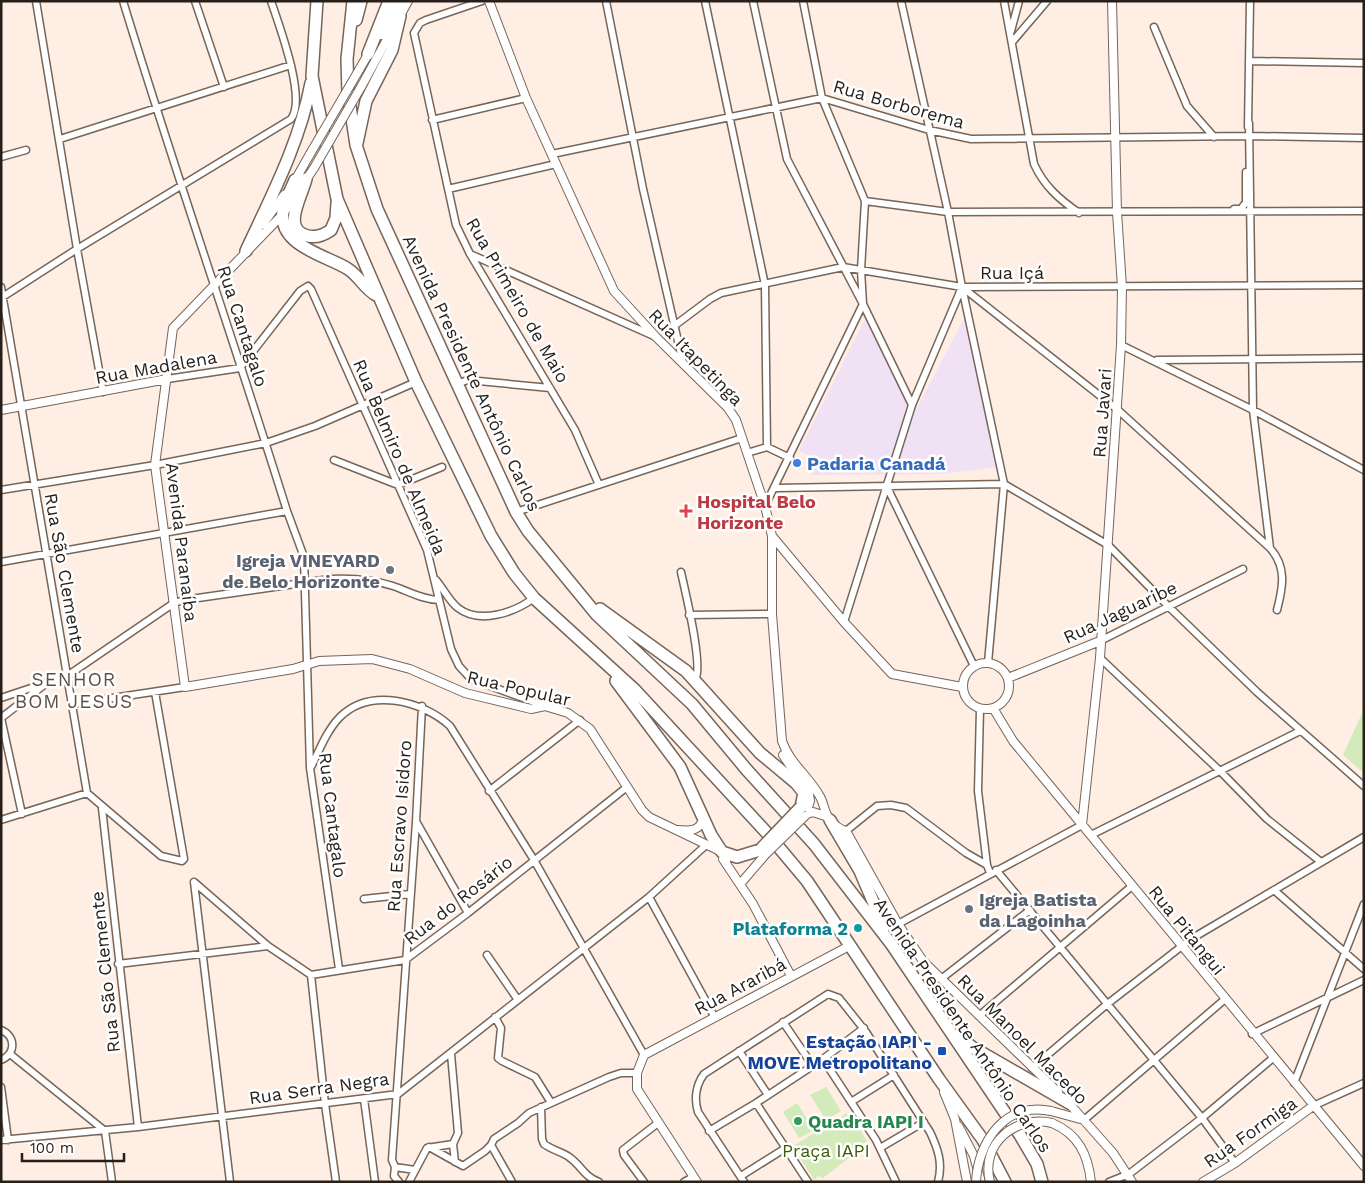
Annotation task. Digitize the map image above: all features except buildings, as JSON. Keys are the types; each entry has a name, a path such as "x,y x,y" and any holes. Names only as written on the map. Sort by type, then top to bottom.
{"highway":[{"path":"246,251 297,136 306,111 312,76 317,1"},
{"name":"Avenida Presidente Antônio Carlos","path":"352,1 348,93 356,145 377,209 516,512 528,531 597,615 692,704 746,769 814,844 892,944 947,1029 1020,1134 1037,1164 1042,1182"},
{"path":"349,40 361,1"},
{"path":"368,54 389,1"},
{"path":"356,145 366,101 392,50 400,16"},
{"path":"312,76 337,199 416,382 491,536 514,573 534,598 635,690 766,832 807,881 851,944 939,1079 983,1140 1005,1182"},
{"path":"300,180 294,218 297,227 303,234 320,236 331,230 336,218 337,199"},
{"path":"300,180 284,204 283,214 287,229 309,252 347,268 370,292 380,297"},
{"path":"579,591 606,614 686,671 760,753 796,783 804,793 804,812 762,852 737,857 716,852 714,841 680,767 600,659"},
{"path":"829,818 860,871 892,944"},
{"path":"947,1029 972,1048 1069,1103"}],"street":[{"path":"36,1 60,140 76,249 103,392"},
{"name":"Rua Cantagalo","path":"123,1 180,186 215,284 240,368 287,511 301,545 304,582 310,768 339,969"},
{"path":"195,1 224,87"},
{"path":"2,298 76,249 286,123 295,111 291,65 271,1"},
{"name":"Avenida Paranaíba","path":"300,180 310,154 399,1"},
{"name":"Avenida Paranaíba","path":"246,251 300,180 314,168 362,87 408,1"},
{"name":"Rua Primeiro de Maio","path":"482,1 426,20 420,23 414,33 456,225 470,254 576,430 599,485"},
{"name":"Rua Itapetinga","path":"489,1 526,98 614,291 656,337 728,408 736,420 766,506 772,536 844,622 892,674 962,687"},
{"path":"606,1 643,189 684,363"},
{"path":"705,1 765,285 767,448"},
{"path":"753,1 774,106 787,159 863,304 912,405"},
{"path":"766,506 863,304 861,270 866,201 822,98 803,1"},
{"path":"901,1 948,212 1004,484 988,663"},
{"path":"1004,1 1013,41 1031,152 1039,175 1054,194 1080,213"},
{"path":"1011,33 1019,1"},
{"path":"1013,41 1047,1"},
{"name":"Rua Javari","path":"1082,825 1100,658 1121,345 1122,286 1114,138 1112,1"},
{"path":"1164,211 1173,209 1235,209 1243,207 1246,202 1250,1"},
{"path":"1154,27 1187,106 1214,137"},
{"path":"1250,61 1364,63"},
{"path":"60,140 291,65"},
{"path":"432,120 526,98"},
{"name":"Rua Borborema","path":"552,154 774,106 822,98 929,130 971,139 1248,136 1364,138"},
{"path":"1248,136 1253,285 1253,410 1270,548"},
{"path":"1,157 26,150"},
{"path":"448,189 556,164"},
{"path":"866,201 948,212 1364,212"},
{"name":"Avenida Paranaíba","path":"185,687 155,465 173,328 283,214"},
{"path":"262,235 275,229 287,229"},
{"path":"470,254 641,332 656,337"},
{"name":"Rua Içá","path":"674,326 710,299 722,294 844,267 962,287 1364,285"},
{"name":"Rua Madalena","path":"1,410 21,408 167,379 240,368 300,291 308,286"},
{"name":"Rua Belmiro de Almeida","path":"308,286 312,289 427,550 451,649 459,666 471,680 545,706"},
{"name":"Rua São Clemente","path":"1,287 48,554 87,793"},
{"path":"844,622 912,405 962,287"},
{"path":"962,287 1118,410 1270,548 1279,560 1284,583 1277,610"},
{"path":"1121,345 1156,360 1364,470"},
{"path":"1156,360 1364,358"},
{"path":"456,384 468,380 550,388"},
{"path":"1,490 155,465 266,443 315,426 416,382"},
{"path":"516,512 742,438"},
{"path":"747,453 767,448 790,458"},
{"path":"334,460 398,485 442,467"},
{"path":"776,488 1004,484 1108,545 1169,607 1300,731 1364,786"},
{"path":"886,485 974,666"},
{"path":"1,562 287,511"},
{"path":"772,536 772,614 782,740 787,756 811,781 821,798 829,818"},
{"name":"Rua Jaguaribe","path":"1008,678 1100,641 1243,569"},
{"path":"681,572 697,657 698,672 695,680"},
{"path":"434,577 457,608 467,612 502,614 513,611 534,598"},
{"path":"1,698 67,676 174,603 330,579 372,580 423,598 439,600"},
{"path":"689,615 772,614"},
{"path":"1100,658 1221,772 1267,819 1321,862"},
{"name":"Rua Popular","path":"306,664 319,661 372,659 410,669 464,693 531,709 545,706 580,720 590,729 627,788 649,817 716,852 741,883 791,976"},
{"path":"988,663 996,665 1008,678 1009,687 1007,696 1001,704 993,708 980,709 968,701 962,687 963,679 974,666 988,663"},
{"path":"73,704 293,669 306,664"},
{"path":"22,814 1,718 48,682"},
{"path":"1,820 87,793 102,808 161,856 182,861 184,859 155,692"},
{"path":"310,768 340,717 352,708 378,701 406,702 422,706 437,714 450,726 534,860 644,1055 637,1073 637,1090 695,1179 684,1182"},
{"name":"Rua Escravo Isidoro","path":"399,1182 394,1176 395,1167 392,1160 416,822 422,706"},
{"name":"Rua Pitangui","path":"993,708 1013,740 1252,1034 1364,1166"},
{"path":"980,709 978,792 987,866"},
{"path":"780,714 779,744 784,759 793,774 806,787 810,801 804,812 813,812 829,818"},
{"path":"489,791 580,720"},
{"path":"1091,836 1300,731"},
{"name":"Rua do Rosário","path":"311,975 339,969 405,960 627,788"},
{"path":"846,831 877,806 891,805 906,808 993,871 1030,910 1106,1005 1202,1118 1235,1163"},
{"name":"Rua São Clemente","path":"102,808 118,964 138,1127"},
{"path":"675,830 695,830 700,826 704,818"},
{"name":"Rua Manoel Macedo","path":"829,818 840,830 846,831 898,924 923,961 1069,1103 1114,1153 1130,1178"},
{"path":"416,822 468,913"},
{"path":"898,924 993,871 1082,825"},
{"path":"1032,1068 1106,1005 1182,946 1364,837"},
{"name":"Rua Serra Negra","path":"4,1140 105,1131 398,1094 649,897 716,852"},
{"path":"741,883 762,852"},
{"path":"230,1182 194,882 268,946 311,975 325,1104 336,1182"},
{"path":"979,1016 1061,949 1132,886"},
{"path":"1274,890 1364,969"},
{"path":"364,899 410,894"},
{"path":"649,897 714,1016"},
{"path":"1294,1083 1364,904"},
{"path":"941,979 1030,910"},
{"name":"Rua Araribá","path":"644,1055 851,944"},
{"path":"118,964 268,946"},
{"path":"487,955 518,1000"},
{"path":"1252,1034 1364,980"},
{"path":"784,1149 742,1179 698,1112 695,1102 700,1080 704,1074 783,1022 823,996 832,994 845,1003 864,1028 924,1122 938,1150 940,1164 938,1182"},
{"path":"976,1182 978,1164 985,1144 999,1125 1022,1111 1036,1109 1084,1120 1224,1000"},
{"path":"495,1017 501,1028 498,1058 502,1062 535,1077 550,1102"},
{"path":"783,1022 813,1066"},
{"path":"710,1131 823,1060 864,1028"},
{"path":"1,1030 12,1040 10,1054 1,1060"},
{"path":"739,1051 768,1095"},
{"path":"10,1054 105,1131 112,1182"},
{"path":"451,1054 458,1133 453,1144 455,1162"},
{"path":"1109,1182 1130,1178 1273,1058"},
{"path":"823,1060 880,1148 896,1182"},
{"path":"429,1147 463,1166 491,1145 494,1139 529,1113 609,1077 621,1073 637,1073"},
{"path":"851,1102 894,1075"},
{"path":"939,1079 955,1119 974,1156 982,1182"},
{"path":"1313,1106 1364,1083"},
{"path":"1,1087 4,1140"},
{"path":"364,1099 376,1182"},
{"path":"756,1103 784,1149 808,1182"},
{"name":"Rua Formiga","path":"1203,1182 1235,1163 1313,1106"},
{"path":"541,1107 542,1139 544,1144 564,1154 577,1164 585,1175 599,1182"},
{"path":"955,1119 967,1182"},
{"path":"990,1182 991,1156 1005,1133 1023,1122 1032,1120 1052,1123 1062,1127 1078,1142 1088,1160 1092,1182"},
{"path":"880,1148 924,1122"},
{"path":"644,1182 624,1155 623,1150 658,1123"},
{"path":"409,1182 414,1170 429,1147 453,1144"},
{"path":"491,1145 512,1182"},
{"path":"395,1167 414,1170"}],"shaded area":[{"path":"870,309 918,406 965,317 997,467 941,474 811,475 810,456 799,451"}],"green space":[{"path":"1364,709 1364,773 1343,755"},
{"path":"826,1087 841,1111 826,1120 810,1095"},
{"name":"Quadra IAPI I","path":"797,1103 814,1130 799,1138 783,1112"},
{"name":"Praça IAPI","path":"849,1112 868,1143 823,1178 818,1176 814,1180 793,1146"}],"place":[{"name":"Padaria Canadá","path":"797,463"},
{"name":"Hospital Belo Horizonte","path":"686,511"},
{"name":"Igreja VINEYARD de Belo Horizonte","path":"390,570"},
{"name":"Igreja Batista da Lagoinha","path":"969,909"},
{"name":"Plataforma 2","path":"858,928"},
{"name":"Estação IAPI - MOVE Metropolitano","path":"942,1051"},
{"name":"Quadra IAPI I","path":"798,1121"}],"district":[{"name":"SENHOR BOM JESUS","path":"74,690"}]}
